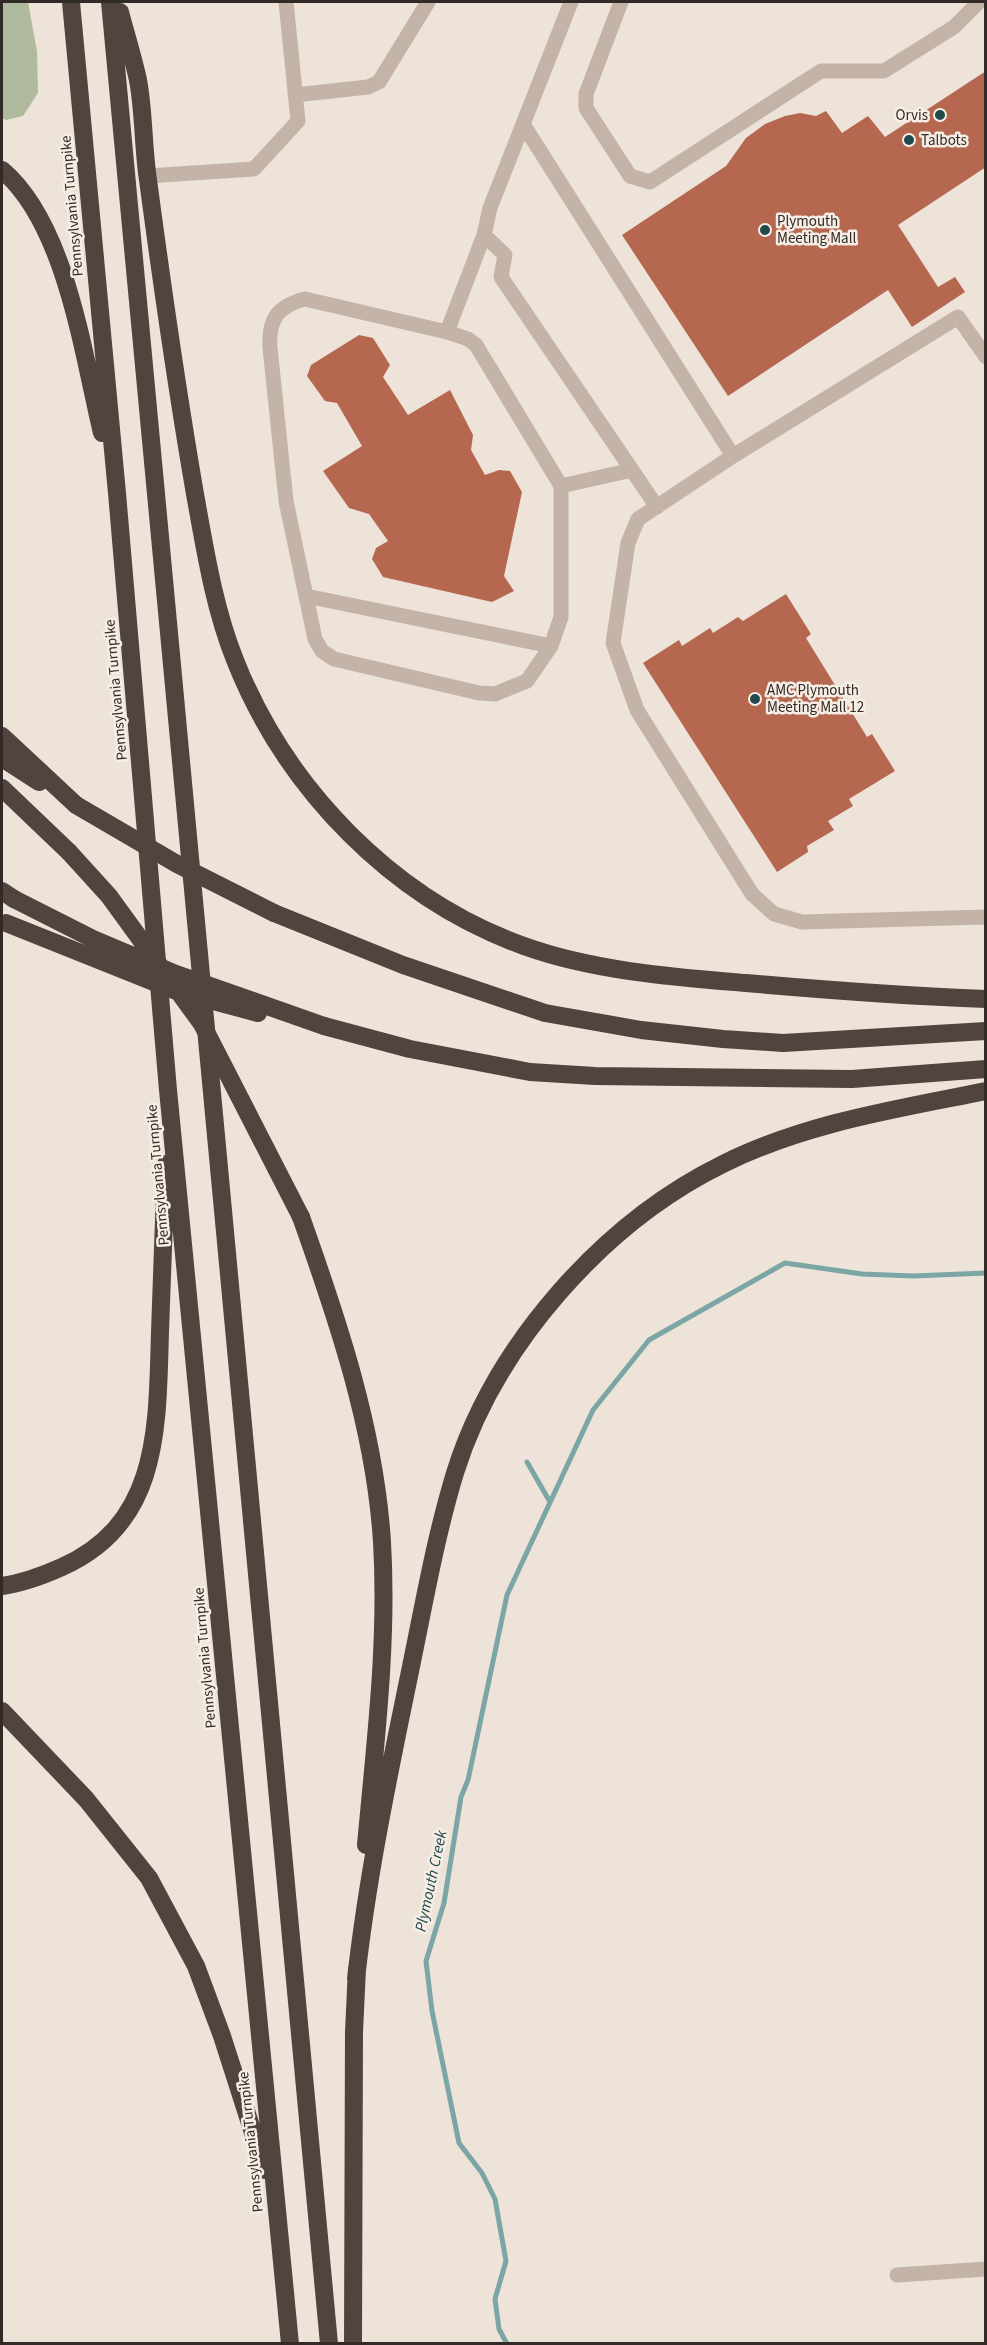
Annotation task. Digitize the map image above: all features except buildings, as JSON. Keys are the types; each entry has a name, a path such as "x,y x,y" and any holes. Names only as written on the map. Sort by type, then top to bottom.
{"highway":[{"name":"Pennsylvania Turnpike","path":"71,2 117,493 168,1090 290,2343"},
{"path":"110,2 329,2343"},
{"path":"118,2 138,82 147,176 195,494 214,592 234,658 258,711 287,758 330,812 367,851 406,885 465,919 525,946 606,966 723,981 921,997 986,999"},
{"path":"2,170 31,204 55,251 117,493"},
{"path":"2,736 76,805"},
{"path":"2,758 76,805 177,864 274,913 403,964 545,1012 642,1030 723,1040 783,1042 986,1031"},
{"path":"2,788 69,852 109,896 202,1024 301,1217 337,1317 370,1450 382,1541 381,1672 356,1979 353,2343"},
{"path":"8,895 93,939 176,974 324,1026"},
{"path":"4,923 176,991 238,1009 324,1026 410,1049 530,1072 595,1076 852,1079 986,1069"},
{"path":"2,1586 22,1583 74,1562 94,1550 116,1531 131,1510 142,1486 157,1415 168,1090"},
{"path":"356,1979 363,1920 389,1775 442,1524 467,1439 498,1380 518,1348 560,1293 612,1238 668,1197 720,1166 746,1153 850,1119 986,1091"},
{"path":"2,1711 87,1799 149,1878 196,1966 275,2198"}],"lane":[{"path":"147,176 254,169 298,122 286,2"},
{"path":"295,94 368,87 379,82 428,2"},
{"path":"447,332 484,235 490,208 571,2"},
{"path":"621,2 586,94 586,108 630,176 650,182 821,71 884,70 954,27 979,2"},
{"path":"523,124 733,456"},
{"path":"484,235 505,255 501,277 657,507"},
{"path":"305,299 468,339 476,345 561,486 561,617 551,646 527,681 495,694 479,693 334,659 322,651 315,639 285,490 269,334 275,317 287,304 305,299"},
{"path":"986,357 958,317 733,456 638,519 628,543 613,643 637,710 752,894 774,914 802,922 986,916"},
{"path":"561,486 632,470"},
{"path":"306,596 551,646"},
{"path":"897,2275 986,2269"}],"green space":[{"path":"2,2 28,2 37,51 38,93 23,116 6,120 2,118"}],"waterway":[{"name":"Plymouth Creek","path":"507,2344 499,2329 495,2299 506,2261 495,2199 482,2173 459,2143 432,2011 426,1961 444,1903 461,1797 468,1780 507,1595 593,1410 649,1340 785,1263 862,1274 913,1276 986,1273"},
{"name":"Plymouth Creek","path":"527,1462 550,1502"}],"place":[{"name":"Orvis","path":"940,115"},
{"name":"Talbots","path":"909,140"},
{"name":"Plymouth Meeting Mall","path":"765,230"},
{"name":"AMC Plymouth Meeting Mall 12","path":"755,699"}]}
